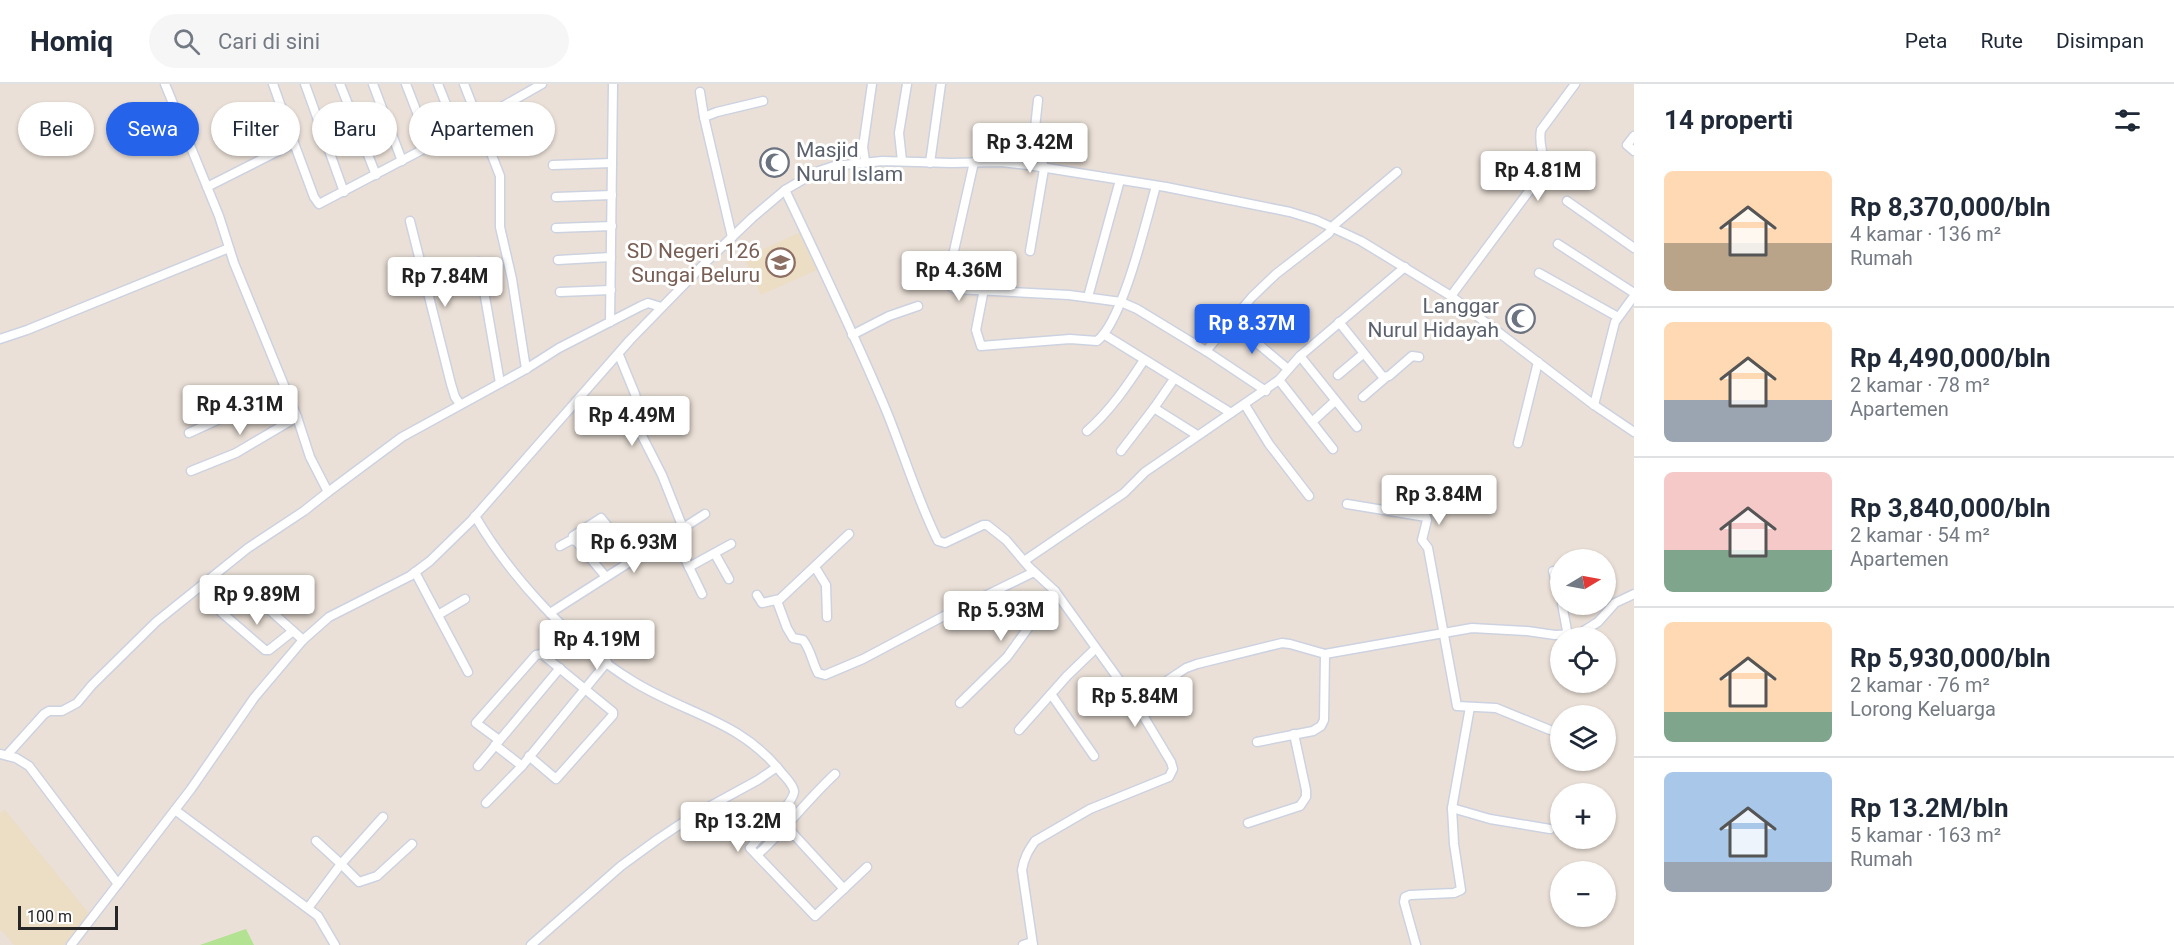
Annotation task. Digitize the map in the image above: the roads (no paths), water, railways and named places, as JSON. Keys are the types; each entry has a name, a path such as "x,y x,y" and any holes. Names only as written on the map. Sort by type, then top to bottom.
{"street":[{"path":"165,84 297,417 310,457 328,492"},
{"path":"273,84 279,102"},
{"path":"305,84 344,192"},
{"path":"340,84 375,175"},
{"path":"373,84 402,161"},
{"path":"406,84 413,102"},
{"path":"438,84 445,102"},
{"path":"464,84 470,102"},
{"path":"510,102 542,84"},
{"path":"610,322 613,84"},
{"path":"865,162 863,147 872,84"},
{"path":"902,161 899,133 907,84"},
{"path":"930,163 941,84"},
{"path":"1451,296 1538,179 1545,161 1539,137 1541,130 1575,84"},
{"path":"700,93 732,237"},
{"path":"1030,251 1044,169 1035,128 1038,100"},
{"path":"704,117 763,101"},
{"path":"1634,136 1627,146 1634,151"},
{"path":"207,187 268,156"},
{"path":"299,156 316,202 319,204 411,156"},
{"path":"492,156 500,176 500,227 512,279 526,369"},
{"path":"71,945 175,810 254,698 303,640 329,617 415,572 430,561 471,520 661,307 732,237 785,190 816,172 834,166 902,161 1000,162 1156,186 1290,212 1333,226 1451,296 1594,405 1634,432"},
{"path":"974,162 947,282 950,286 955,289 1088,297 1121,302 1137,309 1206,351 1266,391"},
{"path":"553,165 612,163"},
{"path":"1206,351 1266,283 1329,233 1333,226 1397,172"},
{"path":"1088,297 1120,180"},
{"path":"984,290 976,330 981,346 1070,339 1094,341 1105,335 1121,302 1156,186"},
{"path":"785,190 834,291 886,411 908,472 938,541 945,543 980,525 987,525 1006,540 1034,572 1055,591 1135,702 1171,762 1173,772 1169,777 1090,809 1035,841 1024,858 1022,870 1032,944 1023,945"},
{"path":"556,197 612,195"},
{"path":"1567,201 1634,248"},
{"path":"410,221 451,384 460,404"},
{"path":"556,228 612,226"},
{"path":"1558,244 1634,294 1615,322 1594,405"},
{"path":"0,339 229,248"},
{"path":"558,260 611,257"},
{"path":"478,262 500,383"},
{"path":"1024,561 1124,493 1145,472 1197,435 1266,391 1300,356 1405,267"},
{"path":"1539,273 1618,317"},
{"path":"561,292 611,290"},
{"path":"118,884 29,766 16,758 3,754 46,712 62,711 77,703 134,642 184,597 402,437 526,369 559,348 610,322 648,303 661,307"},
{"path":"852,335 889,316 918,306"},
{"path":"1232,322 1288,369"},
{"path":"1339,322 1380,375 1385,378"},
{"path":"1105,335 1230,413"},
{"path":"1338,375 1363,354"},
{"path":"619,355 637,402 634,420 662,475 683,528"},
{"path":"1300,356 1357,427"},
{"path":"1363,397 1412,356 1419,357"},
{"path":"1087,431 1101,419 1120,396 1143,360"},
{"path":"1518,443 1538,362"},
{"path":"1121,451 1174,379"},
{"path":"1279,380 1333,449"},
{"path":"189,432 285,389"},
{"path":"1312,422 1335,401"},
{"path":"1245,405 1269,444 1309,496"},
{"path":"1154,408 1197,435"},
{"path":"191,471 236,453 297,417"},
{"path":"1347,504 1426,517 1422,540 1428,548 1457,706 1496,708 1550,730"},
{"path":"550,613 705,514"},
{"path":"606,577 573,536 602,518 634,559"},
{"path":"471,520 486,534 526,586 572,636 630,680 726,725 750,741 777,767 794,791 778,817 750,848 815,916 867,867"},
{"path":"673,534 702,594"},
{"path":"757,595 762,603 777,601 849,534"},
{"path":"560,546 571,540 576,541"},
{"path":"689,567 731,544"},
{"path":"715,554 729,579"},
{"path":"815,567 825,585 827,617"},
{"path":"415,572 468,672"},
{"path":"777,601 793,638 803,640 809,649 818,674 825,675 863,659 1034,572"},
{"path":"960,703 1007,657 1055,591"},
{"path":"1592,627 1615,603 1634,594"},
{"path":"253,595 303,640"},
{"path":"438,615 465,599"},
{"path":"221,612 265,650 269,650 293,631"},
{"path":"1135,702 1186,668 1282,644 1290,644 1324,654 1472,627 1550,634"},
{"path":"1019,730 1095,649"},
{"path":"522,766 476,723 536,655 542,654 613,712 613,715 556,779 529,756"},
{"path":"1257,742 1313,731 1321,726 1324,720 1324,654"},
{"path":"486,803 522,766 607,662"},
{"path":"478,766 560,668"},
{"path":"1051,694 1094,756"},
{"path":"1416,945 1404,902 1405,897 1454,893 1461,890 1452,808 1470,707"},
{"path":"1248,822 1300,806 1304,802 1306,790 1294,734"},
{"path":"531,945 621,866 648,846 694,815 777,767"},
{"path":"756,855 835,774"},
{"path":"1452,808 1490,819 1550,829"},
{"path":"175,810 318,916 335,945"},
{"path":"308,908 341,864 383,817"},
{"path":"786,826 844,889"},
{"path":"316,841 358,882 377,876 412,844"}],"place":[{"name":"Masjid Nurul Islam","path":"775,162"},
{"name":"SD Negeri 126 Sungai Beluru","path":"781,263"},
{"name":"Langgar Nurul Hidayah","path":"1520,318"}]}
